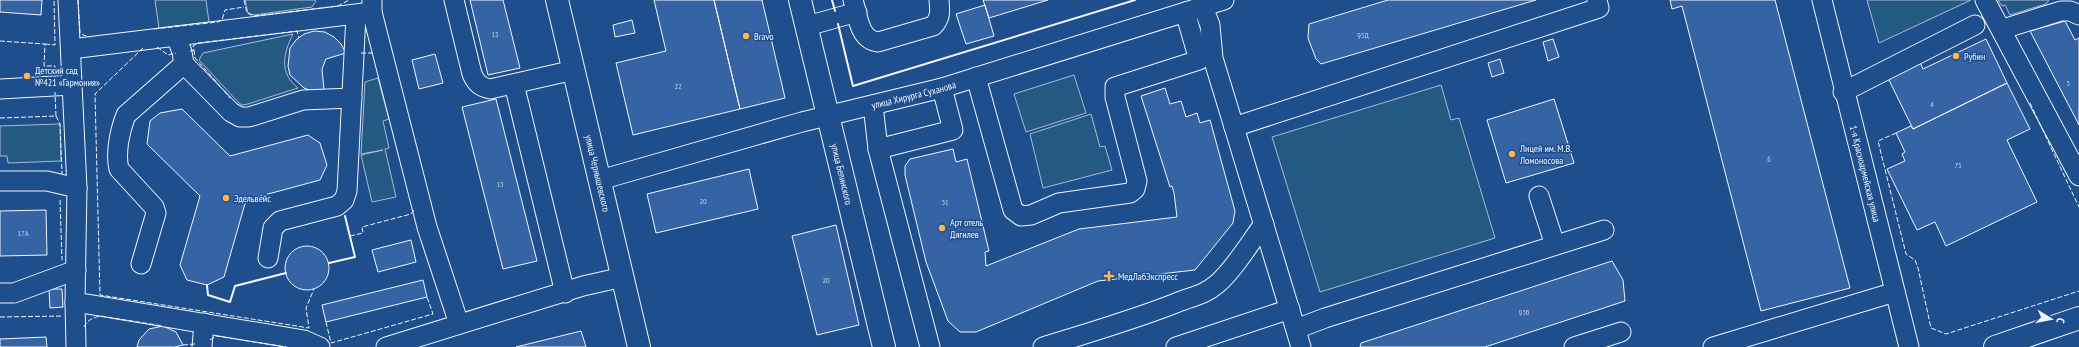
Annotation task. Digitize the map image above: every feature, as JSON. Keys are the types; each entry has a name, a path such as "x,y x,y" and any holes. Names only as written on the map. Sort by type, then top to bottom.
{"main road":[{"name":"улица Белинского","path":"800,0 884,347"},
{"name":"улица Чернышевского","path":"560,1 574,70 639,347"},
{"path":"1995,347 2079,318"}],"street":[{"path":"68,0 77,188 75,302 76,347"},
{"path":"454,0 476,82 483,88 490,89 574,70"},
{"path":"806,26 855,6 864,37 870,42 878,42 933,26 938,21 940,12 939,0"},
{"name":"улица Хирурга Суханова","path":"600,180 828,115 942,88 1224,0"},
{"path":"1234,127 1599,8 1597,0"},
{"name":"1-я Красноармейская улица","path":"1822,0 1843,92 1909,347"},
{"path":"1985,0 2002,29 2079,176"},
{"path":"2002,29 2060,5 2079,15"},
{"path":"1203,7 1210,25 1213,58 1298,338 1332,316 1604,230"},
{"path":"71,48 176,36 367,9"},
{"path":"268,258 273,228 280,221 337,206 344,200 347,191 352,98 367,9"},
{"path":"367,9 427,227 458,324"},
{"path":"976,77 1013,210 1021,216 1031,215 1059,204 1130,193 1135,189 1137,181 1115,97 1115,87 1199,60 1185,12"},
{"path":"1843,92 1975,25"},
{"path":"176,36 182,52 184,64 231,112 240,116 249,116 303,100 352,98"},
{"path":"141,264 156,213 154,208 119,169 117,162 122,125 126,115 184,64"},
{"path":"514,84 565,293"},
{"path":"0,89 72,85"},
{"path":"878,149 953,130 942,88"},
{"path":"873,105 878,149 930,347"},
{"path":"0,181 47,181 77,188"},
{"path":"1539,196 1555,245"},
{"path":"1043,347 1152,313 1177,302 1204,294 1219,283 1264,224"},
{"path":"0,293 14,293 76,270"},
{"path":"386,347 458,324 623,277"},
{"path":"1714,347 1895,292"},
{"path":"75,302 304,340 320,347"},
{"path":"1176,347 1290,309"},
{"path":"202,347 204,323"},
{"path":"1574,347 1621,332"}],"shaded area":[{"path":"155,0 206,0 209,22 159,28"},
{"path":"245,0 316,1 312,7 254,15 248,13"},
{"path":"1867,0 1971,0 1879,43"},
{"path":"1998,0 2049,0 2046,4 2010,15 2005,5 2002,6"},
{"path":"293,34 285,56 285,70 292,82 298,88 248,104 242,105 238,102 199,60 203,53"},
{"path":"1074,75 1086,113 1026,132 1014,94"},
{"path":"378,78 389,119 383,121 389,148 385,149 396,197 372,202 361,155 383,150 361,154 365,82"},
{"path":"1441,85 1451,120 1459,118 1495,238 1320,292 1272,137"},
{"path":"1091,114 1100,147 1105,146 1112,170 1043,188 1030,134"},
{"path":"60,124 61,161 8,163 7,156 0,156 0,126"}],"building":[{"path":"0,0 42,0 41,15 0,12"},
{"path":"470,0 503,0 520,68 488,75"},
{"path":"654,0 714,0 740,109 633,135 616,63 666,51"},
{"name":"Bravo","path":"714,0 762,0 785,98 740,109"},
{"path":"983,0 1048,0 989,18"},
{"path":"1388,0 1536,0 1321,64 1316,59 1308,38 1309,24"},
{"path":"1670,0 1775,0 1850,288 1761,311 1682,6 1672,9"},
{"path":"985,5 994,36 966,44 956,14"},
{"path":"632,20 635,33 615,37 613,25"},
{"path":"2065,21 2075,40 2079,38 2079,125 2030,31"},
{"path":"314,31 325,32 334,37 341,44 346,53 326,59 322,69 324,90 312,91 304,88 290,75 288,66 290,48 296,40 304,34"},
{"path":"1553,39 1559,57 1548,61 1543,42"},
{"path":"1986,39 2007,83 1913,129 1888,78 1920,62 1923,69"},
{"path":"435,54 443,83 419,89 412,60"},
{"path":"1500,59 1504,73 1492,77 1488,63"},
{"path":"2007,83 2030,129 2007,140 2037,202 1946,246 1935,222 1917,230 1887,169 1905,161 1902,154 1905,152 1896,133 1911,126 1913,129"},
{"path":"1165,88 1170,104 1181,101 1186,117 1197,113 1200,123 1210,120 1235,211 1233,223 1195,270 1098,281 976,332 960,332 948,321 926,262 905,175 905,166 910,159 953,149 956,162 967,159 989,251 985,252 986,266 1079,229 1177,217 1172,186 1170,187 1141,96"},
{"path":"496,99 537,261 503,269 462,107"},
{"path":"1554,99 1574,163 1506,183 1487,120"},
{"name":"Эдельвейс","path":"182,109 230,156 308,135 320,143 327,165 320,180 246,200 224,277 207,285 187,280 180,265 200,196 147,144 150,121 160,113"},
{"path":"749,169 758,209 656,233 647,194"},
{"path":"46,210 47,255 0,256 0,211"},
{"path":"836,225 859,325 817,335 792,236"},
{"path":"411,240 416,262 378,272 372,250"},
{"path":"303,246 311,246 323,252 329,264 329,272 323,284 311,290 303,290 291,284 285,272 285,264 291,252"},
{"path":"1612,261 1623,280 1625,301 1485,347 1360,347 1361,343"},
{"path":"423,280 427,297 326,322 322,305"},
{"path":"49,289 62,289 63,307 50,308"},
{"path":"163,326 176,332 183,345 175,347 137,347 139,340 149,329"},
{"path":"581,331 586,347 516,347"},
{"path":"46,337 47,347 0,347 0,339"}],"fence":[{"path":"45,44 55,45 54,0"},
{"path":"78,0 80,32 83,35 91,37"},
{"path":"244,0 247,13 254,16 338,6 349,0"},
{"path":"154,29 218,22 222,20 225,10 244,7"},
{"path":"190,51 194,50 193,46 198,43 297,31 299,38"},
{"path":"0,41 45,44 44,66 55,66 55,80"},
{"path":"157,47 168,55 176,53"},
{"path":"143,48 95,94 100,295 309,328 306,308 314,289"},
{"path":"194,50 195,58 220,86"},
{"path":"361,53 374,53"},
{"path":"224,91 230,98"},
{"path":"0,118 56,116 55,92"},
{"path":"2030,103 2079,207"},
{"path":"56,116 60,124 62,174"},
{"path":"1896,133 1878,141 1906,254 1915,260 1918,268 1931,328 1946,334 2079,291"},
{"path":"60,200 62,260"},
{"path":"350,236 363,233 362,227 411,214 414,210"},
{"path":"326,322 331,343 433,314 427,297"},
{"path":"0,317 63,316"},
{"path":"84,327 91,319 101,316 163,326"},
{"path":"210,340 216,336 286,347"},
{"path":"183,345 195,344"}],"wall":[{"path":"832,0 835,11"},
{"path":"838,24 853,86 1135,0"},
{"path":"329,263 355,257 345,216"},
{"path":"207,285 208,295 230,302 235,286 286,273"}],"place":[{"name":"Bravo","path":"746,36"},
{"name":"Рубин","path":"1956,56"},
{"name":"Детский сад №421 «Гармония»","path":"27,76"},
{"name":"Лицей им. М.В. Ломоносова","path":"1512,154"},
{"name":"Эдельвейс","path":"226,198"},
{"name":"Арт отель Дягилев","path":"942,228"},
{"name":"МедЛабЭкспресс","path":"1109,276"}]}
